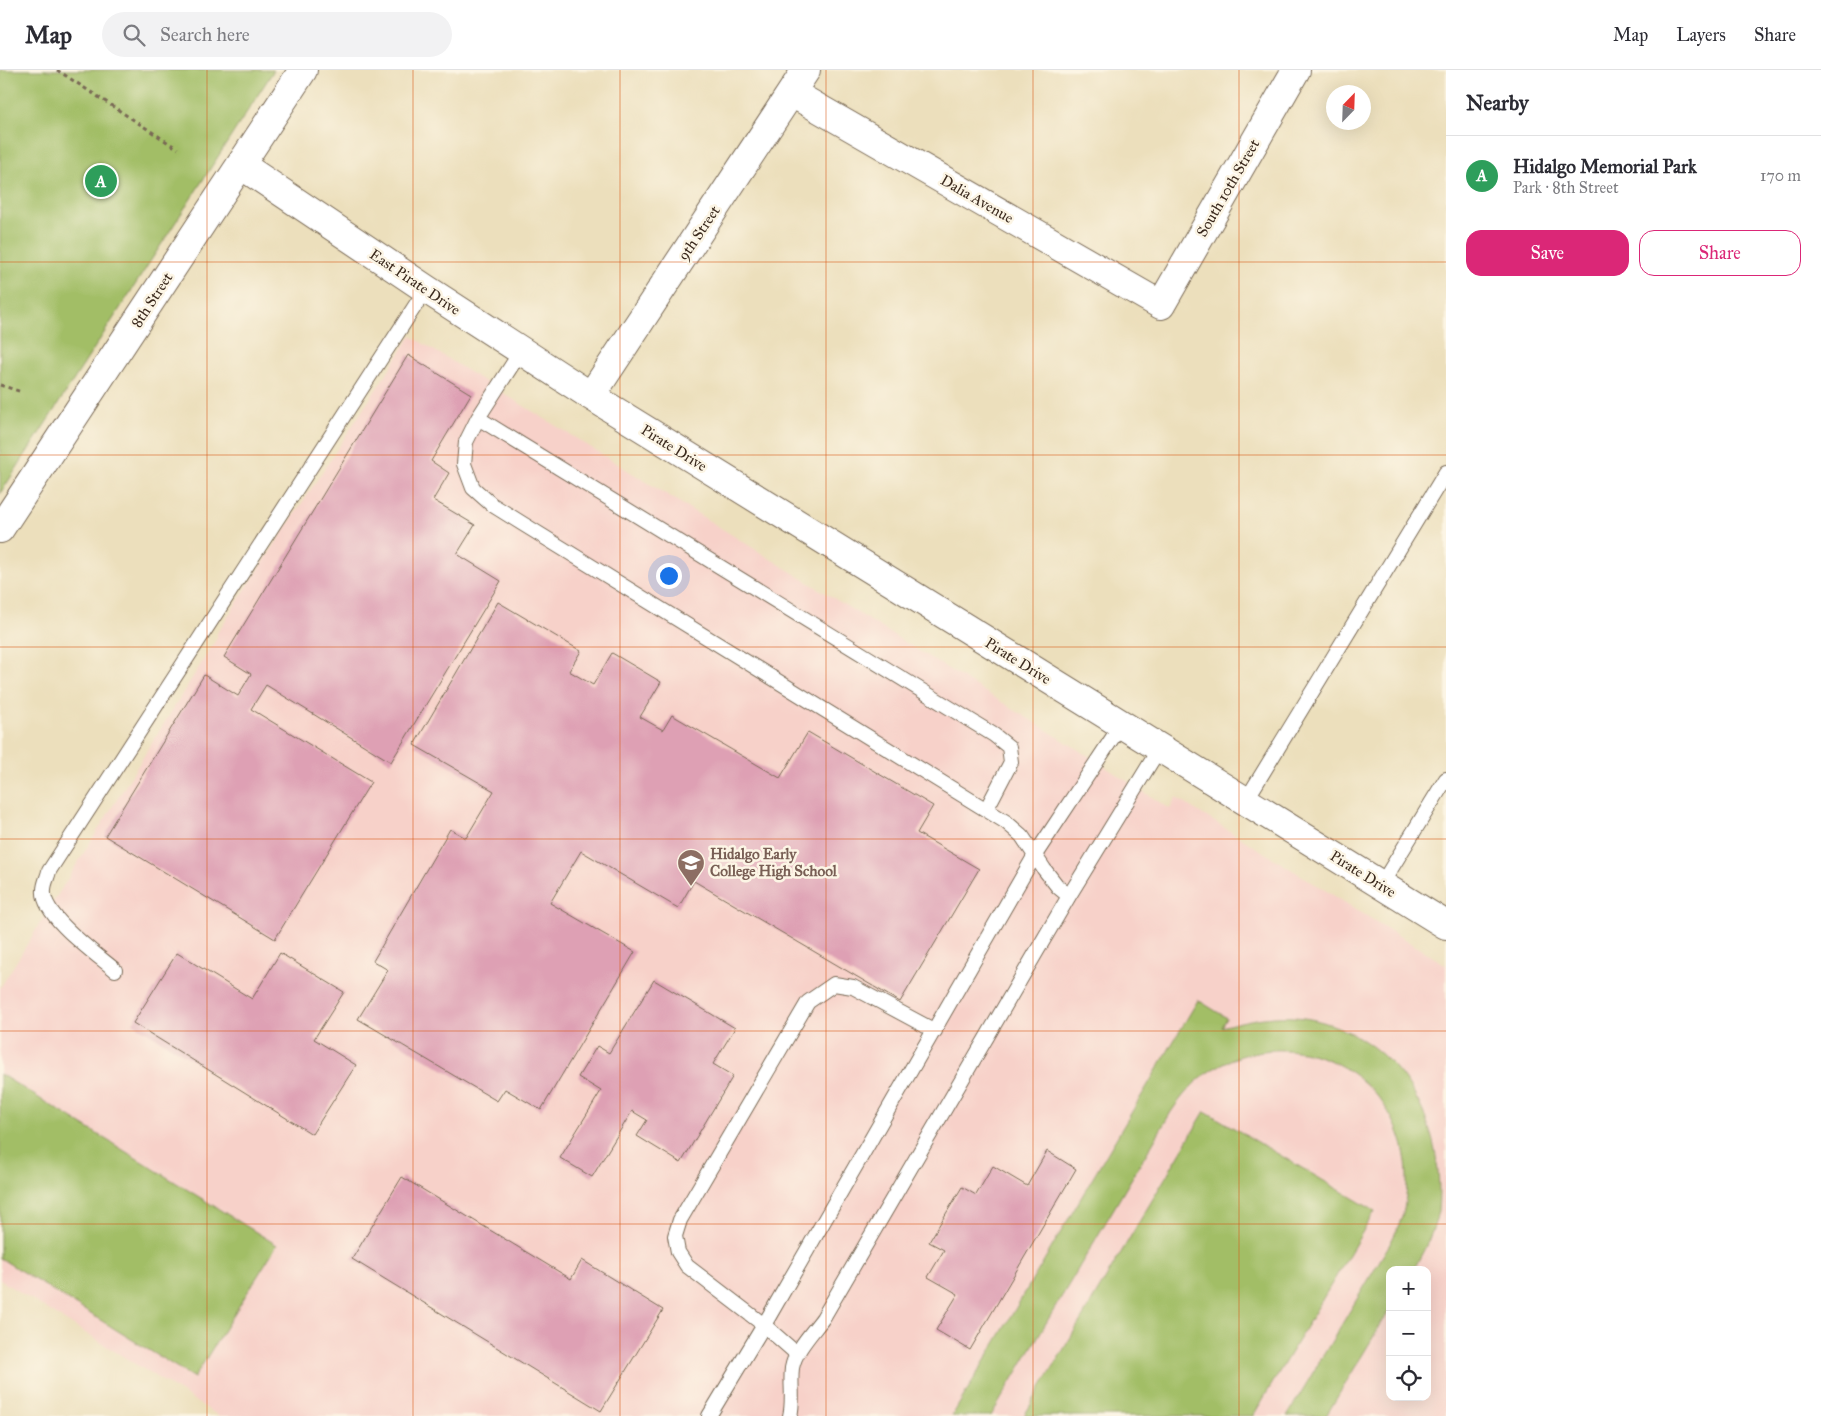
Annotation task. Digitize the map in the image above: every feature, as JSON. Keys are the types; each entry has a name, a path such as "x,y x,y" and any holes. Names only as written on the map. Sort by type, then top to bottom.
{"street":[{"name":"8th Street","path":"0,529 303,70"},
{"name":"9th Street","path":"591,396 806,70"},
{"name":"South 10th Street","path":"1161,306 1296,70"},
{"name":"Dalia Avenue","path":"792,93 1161,306"},
{"name":"East Pirate Drive","path":"241,165 426,289 591,396"},
{"name":"Pirate Drive","path":"591,396 1446,925"}],"lane":[{"path":"115,970 56,920 45,900 44,890 49,871 426,289"},
{"path":"521,351 478,418 466,442 464,464 473,488 492,504 1006,822 1022,836 1058,887 1070,896"},
{"path":"478,418 994,735 1009,748 1011,762 986,810"},
{"path":"1245,802 1446,472"},
{"path":"709,1416 764,1325 1036,856 1121,725"},
{"path":"790,1416 793,1406 792,1368 798,1354 823,1318 1070,896 1159,749"},
{"path":"1381,885 1446,779"},
{"path":"798,1354 764,1325 687,1266 678,1252 675,1236 680,1220 808,1002 834,984 853,987 935,1031"}],"path":[{"path":"57,70 178,149"},
{"path":"0,385 22,392"}],"shaded area":[{"name":"Hidalgo Early College High School","path":"411,336 1087,755 1170,809 1176,798 1446,965 1446,1416 219,1416 0,1280 0,988 217,638 217,633"}],"green space":[{"path":"0,70 274,70 0,494"},
{"path":"1198,1000 1227,1018 1222,1027 1256,1019 1292,1017 1315,1020 1346,1030 1372,1046 1394,1067 1412,1091 1426,1118 1434,1148 1439,1179 1438,1211 1428,1241 1415,1266 1386,1266 1386,1316 1326,1416 1287,1416 1391,1242 1405,1203 1406,1163 1397,1127 1378,1097 1352,1073 1321,1057 1286,1050 1250,1054 1206,1073 1189,1089 1171,1112 991,1416 952,1416"},
{"path":"0,1074 277,1245 194,1378 0,1258"},
{"path":"1205,1111 1375,1211 1253,1416 1024,1416"}],"building":[{"path":"408,355 471,394 431,461 449,473 433,500 475,525 457,554 501,581 391,762 266,685 251,709 371,782 275,939 105,836 204,675 238,696 251,674 224,657"},
{"path":"498,602 581,651 569,671 593,685 612,653 661,682 640,717 663,730 672,715 780,778 808,732 933,806 917,833 979,869 900,1002 694,881 678,908 581,851 550,903 635,952 541,1110 505,1089 497,1101 358,1019 388,970 373,961 450,829 466,838 494,791 414,745"},
{"path":"177,953 252,999 280,953 344,992 314,1039 356,1065 312,1134 133,1023"},
{"path":"654,980 735,1028 713,1064 733,1076 681,1163 637,1136 647,1120 632,1111 592,1177 560,1158 601,1091 578,1077 597,1046 609,1053"},
{"path":"1047,1151 1076,1169 970,1350 936,1330 958,1294 928,1277 944,1250 929,1242 962,1187 976,1195 993,1166 1027,1186"},
{"path":"402,1177 571,1279 582,1260 663,1310 601,1411 352,1259"}],"place":[{"name":"Hidalgo Memorial Park","path":"101,181"},
{"name":"Hidalgo Early College High School","path":"691,887"}]}
